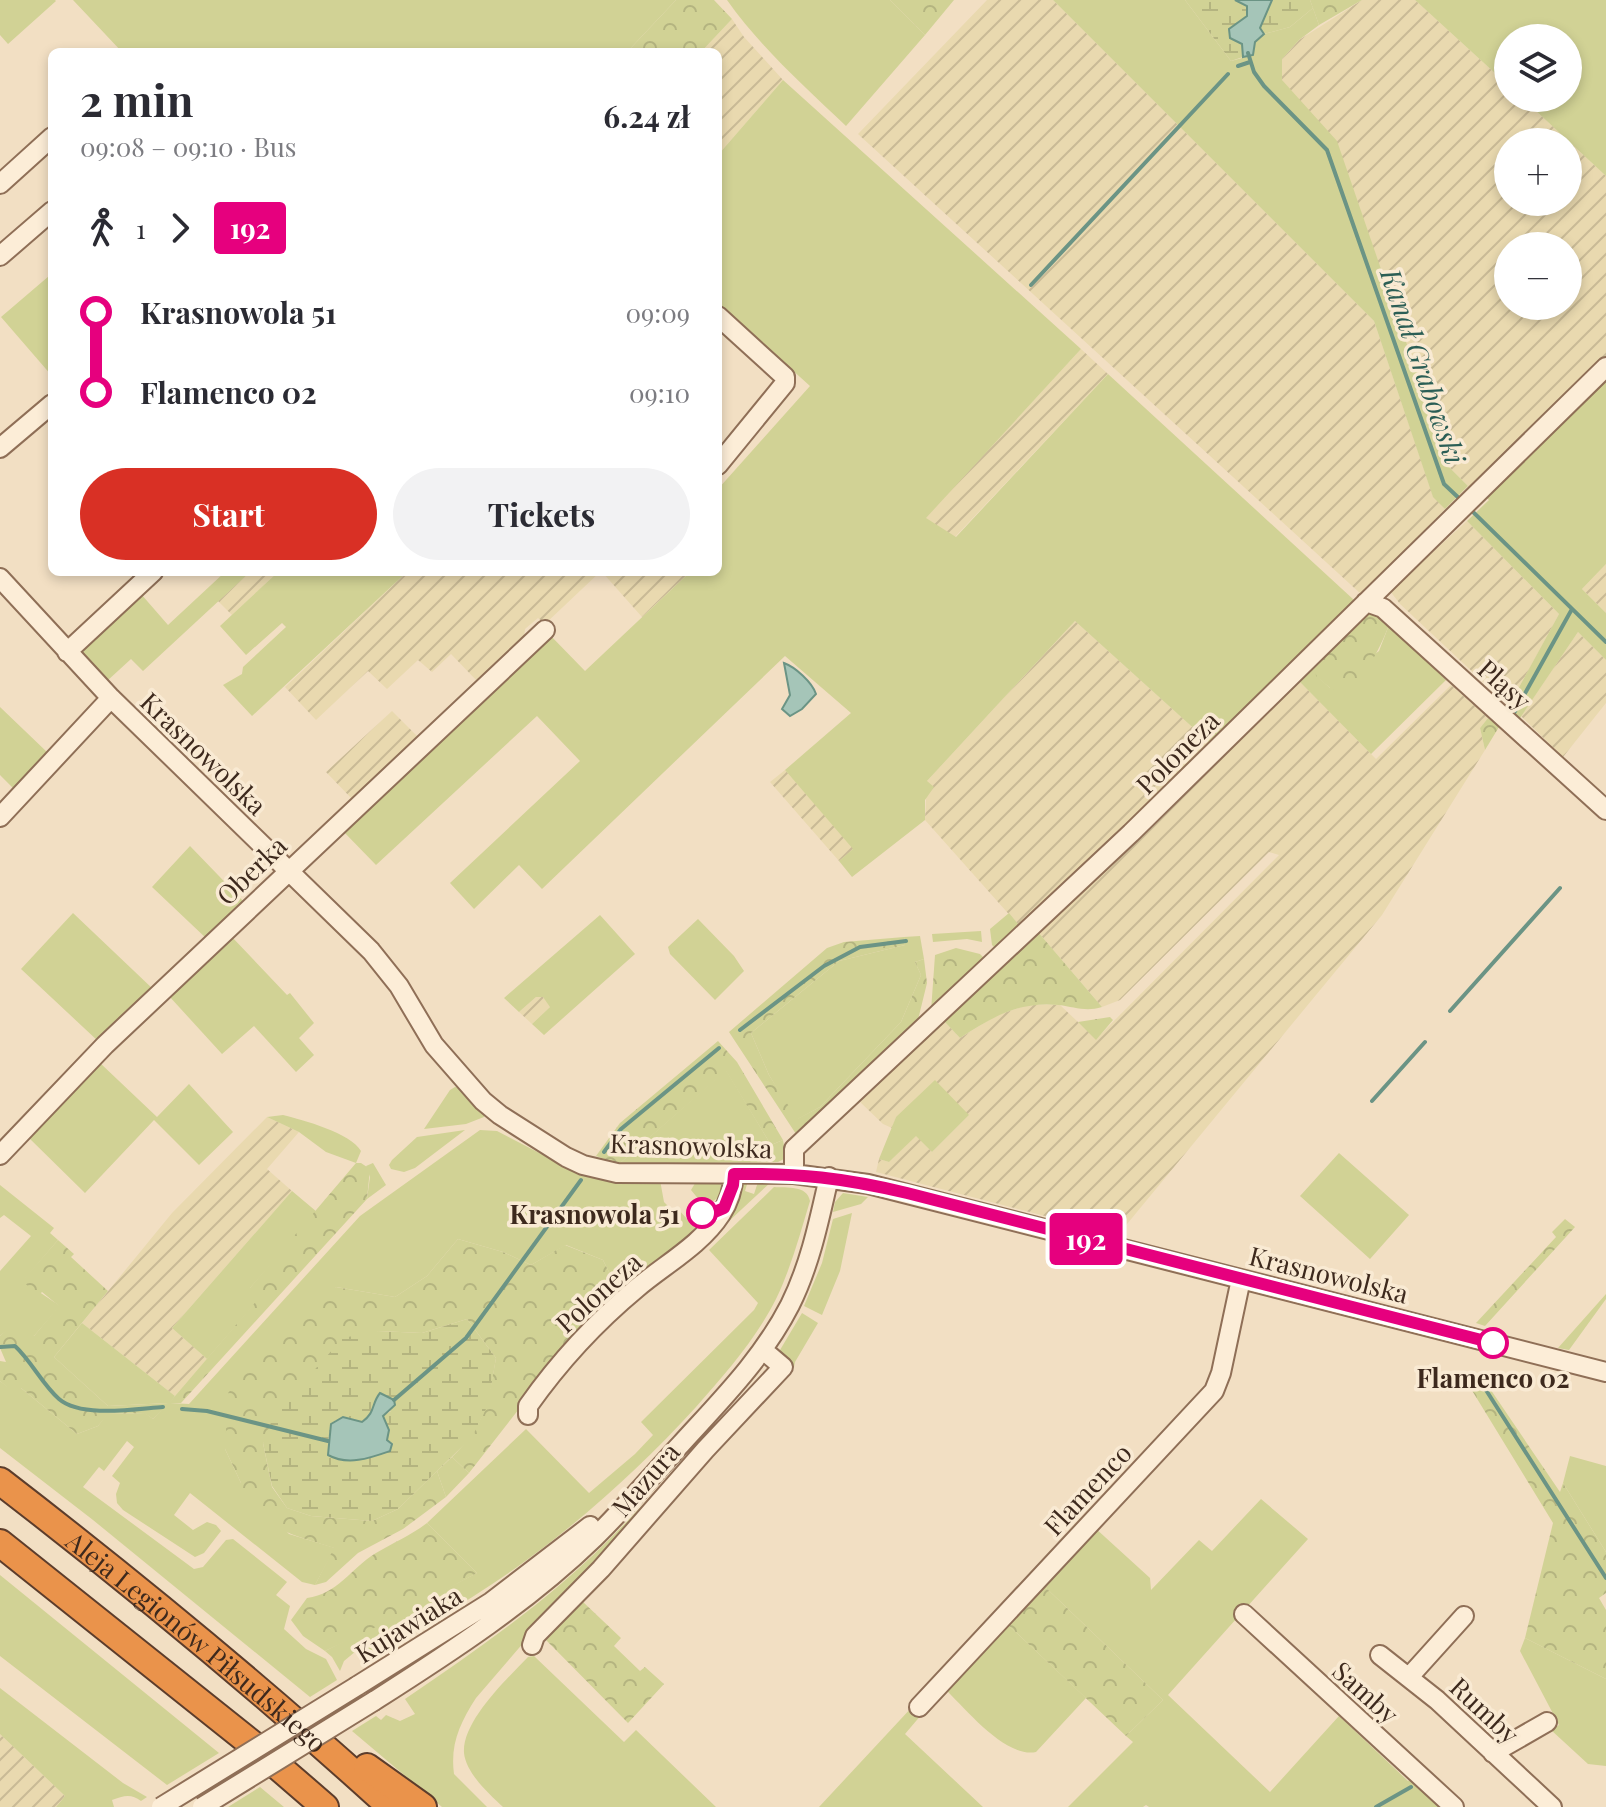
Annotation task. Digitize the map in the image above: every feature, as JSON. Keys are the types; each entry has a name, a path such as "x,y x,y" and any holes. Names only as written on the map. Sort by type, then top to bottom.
{"highway":[{"name":"Aleja Legionów Piłsudskiego","path":"0,1481 150,1599 294,1719 391,1807"},
{"name":"Aleja Legionów Piłsudskiego","path":"0,1543 227,1724 325,1807"},
{"path":"294,1719 423,1807"}],"street":[{"path":"0,184 48,141"},
{"path":"0,256 48,214"},
{"path":"722,320 785,377 784,388 722,460"},
{"name":"Poloneza","path":"794,1174 794,1149 1131,833 1606,367"},
{"path":"0,448 48,407"},
{"path":"67,652 149,576"},
{"name":"Krasnowolska","path":"0,578 111,698 377,958 441,1054 500,1115 566,1157 617,1173 794,1174 829,1177 907,1193 1606,1372"},
{"name":"Pląsy","path":"1366,602 1383,608 1606,810"},
{"name":"Oberka","path":"0,1155 105,1045 545,630"},
{"path":"0,817 111,698"},
{"name":"Poloneza","path":"528,1415 528,1406 566,1357 636,1289 715,1221 729,1199 734,1174"},
{"name":"Kujawiaka","path":"202,1807 464,1643 537,1589 593,1539 763,1350 791,1302 804,1271 829,1177"},
{"name":"Flamenco","path":"919,1707 1214,1391 1221,1373 1241,1279"},
{"name":"Mazura","path":"532,1645 535,1636 601,1569 783,1367 763,1350"},
{"name":"Kujawiaka","path":"161,1807 520,1581 665,1461"},
{"name":"Samby","path":"1244,1614 1454,1807"},
{"path":"1409,1677 1464,1616"},
{"name":"Rumby","path":"1380,1655 1409,1677 1552,1807"},
{"path":"1493,1753 1547,1722"}],"shaded area":[{"path":"987,0 1053,0 1374,321 1433,496 1445,509 1362,595 858,134"},
{"path":"1235,0 1272,0 1260,28 1264,34 1255,42 1253,55 1243,57 1242,44 1230,38 1229,29 1247,16 1247,6"},
{"path":"1362,0 1415,0 1494,72 1494,112 1537,112 1554,128 1494,128 1494,216 1582,216 1582,154 1606,176 1606,359 1472,490 1449,467 1282,80 1282,59 1299,40"},
{"path":"732,19 783,80 722,150 722,48 705,48"},
{"path":"1081,349 1108,374 955,537 925,518"},
{"path":"1467,521 1559,614 1509,706 1390,591"},
{"path":"1606,564 1606,613 1582,589"},
{"path":"246,576 274,576 232,615 218,601"},
{"path":"403,576 596,576 545,624 538,618 525,629 524,639 478,682 451,654 432,672 418,660 387,689 368,671 316,720 285,687"},
{"path":"606,576 686,576 642,617"},
{"path":"1075,621 1211,744 1022,929 925,820 927,781"},
{"path":"1578,632 1606,660 1606,703 1563,757 1521,716"},
{"path":"784,663 803,676 816,694 802,709 790,716 782,709 790,695"},
{"path":"1297,679 1376,759 1451,685 1488,718 1480,728 1485,750 1382,915 1118,1235 876,1172 879,1159 889,1162 916,1135 932,1152 969,1115 896,1117 892,1128 883,1124 860,1102 944,1021 960,1038 997,1015 1028,1005 1060,1005 1096,1039 1279,855 1269,852 1120,1000 1102,1007 1038,932"},
{"path":"392,711 420,739 354,801 326,772"},
{"path":"785,770 854,849 839,861 770,782"},
{"path":"536,997 543,997 551,1006 532,1024 519,1012"},
{"path":"267,1117 299,1132 267,1169 292,1191 172,1328 207,1359 175,1396 82,1323 172,1213"},
{"path":"380,1393 394,1400 395,1405 383,1416 389,1430 387,1440 392,1444 390,1451 351,1460 328,1455 331,1424 343,1417 362,1422"},
{"path":"0,1734 65,1796 56,1807 0,1807"}],"green space":[{"path":"0,0 56,1 8,44 0,35"},
{"path":"73,0 676,0 631,48 118,48"},
{"path":"676,0 714,0 732,19 705,48 631,48"},
{"path":"727,0 890,0 925,35 846,126 769,50"},
{"path":"890,0 954,0 925,35"},
{"path":"1053,0 1185,0 1231,61 1253,55 1254,42 1264,34 1290,27 1313,8 1319,25 1299,40 1282,59 1282,80 1337,141 1449,467 1468,486 1445,509 1433,497 1374,321"},
{"path":"1185,0 1235,0 1247,6 1247,16 1243,21 1243,57 1231,61"},
{"path":"1272,0 1310,0 1313,8 1290,27 1264,34 1260,29"},
{"path":"1310,0 1362,0 1319,25"},
{"path":"1415,0 1606,0 1606,176 1582,154 1582,128 1554,128 1537,112 1582,112 1582,24 1494,24 1494,72"},
{"path":"783,80 1081,349 926,518 956,537 1108,374 1354,600 1211,744 1075,621 927,781 934,787 925,800 925,820 852,877 839,861 853,849 785,770 851,713 785,656 542,889 519,865 474,909 450,883 580,761 537,716 376,865 342,830 548,633 585,671 686,576 722,576 722,485 810,386 722,307 722,150"},
{"path":"48,277 48,371 1,317"},
{"path":"1606,375 1606,564 1582,589 1606,613 1606,660 1578,632 1518,721 1506,711 1559,614 1467,521 1489,500 1484,495"},
{"path":"221,576 246,576 143,671 131,659 107,681 83,656 82,648 141,594 168,625"},
{"path":"274,576 403,576 252,716 223,685 242,674 243,667 286,627 282,623 246,655 220,626"},
{"path":"1375,613 1389,625 1371,662 1343,693 1330,688 1316,676 1315,662 1361,617"},
{"path":"1389,625 1446,680 1371,754 1297,679 1315,662 1317,676 1330,688 1379,651"},
{"path":"0,707 48,753 14,789 0,775"},
{"path":"1488,718 1499,727 1485,750 1480,728"},
{"path":"190,846 246,904 208,940 152,887"},
{"path":"73,913 154,990 118,1020 99,1042 21,969"},
{"path":"1009,913 1022,929 998,951 992,945 990,929"},
{"path":"600,915 635,954 544,1035 532,1024 550,1007 543,997 536,997 519,1012 504,998"},
{"path":"698,919 734,956 744,971 715,1000 670,954 668,947"},
{"path":"981,931 982,942 967,939 933,942 932,934"},
{"path":"1038,932 1102,1007 1085,1009 1044,1004 1018,1008 995,1017 960,1038 944,1021"},
{"path":"231,936 287,995 290,993 314,1023 299,1038 314,1055 296,1072 254,1026 222,1054 169,996"},
{"path":"920,936 924,959 915,962 921,975 901,1022 820,1107 796,1120 769,1075 751,1033 839,961 905,945 904,937"},
{"path":"904,937 905,945 839,961 751,1033 769,1075 797,1119 820,1107 901,1022 921,975 915,962 924,959 927,983 917,1024 796,1134 729,1032 827,948 844,942"},
{"path":"956,948 980,954 986,960 931,1011 935,955"},
{"path":"1110,1017 1113,1020 1096,1040 1078,1022"},
{"path":"718,1041 737,1062 783,1140 771,1145 726,1071 619,1164 596,1156 620,1123"},
{"path":"99,1062 157,1117 189,1084 233,1132 199,1165 154,1120 85,1193 28,1137"},
{"path":"726,1070 771,1145 783,1140 786,1158 778,1162 619,1164"},
{"path":"935,1080 969,1115 932,1152 916,1136 889,1162 879,1159 896,1117"},
{"path":"461,1088 485,1113 484,1117 466,1124 424,1129 450,1090"},
{"path":"283,1115 347,1138 361,1151 356,1163 326,1152 299,1132 267,1117"},
{"path":"465,1130 415,1168 404,1172 391,1169 389,1165 417,1137"},
{"path":"480,1130 497,1131 578,1173 660,1180 664,1202 673,1211 677,1208 699,1232 621,1296 603,1260 566,1245 531,1265 503,1252 458,1239 427,1276 395,1297 336,1287 225,1449 241,1483 289,1534 335,1548 315,1585 302,1582 190,1493 174,1515 193,1530 207,1522 221,1531 204,1553 195,1557 123,1510 117,1503 116,1494 120,1483 112,1476 134,1447 127,1441 104,1471 99,1467 83,1487 194,1569 203,1567 226,1540 233,1539 287,1582 276,1595 290,1606 284,1629 306,1649 326,1659 337,1680 310,1697 0,1448 0,1381 9,1388 21,1388 77,1434 98,1426 107,1414 145,1413 153,1419 168,1403 108,1406 54,1357 82,1323 175,1396 170,1403 189,1404 360,1216"},
{"path":"1339,1153 1409,1215 1370,1259 1300,1196"},
{"path":"356,1163 370,1169 367,1199 181,1403 169,1403 259,1298 249,1289"},
{"path":"373,1163 386,1185 367,1199 370,1177 366,1166"},
{"path":"697,1180 723,1182 723,1194 712,1202 700,1201 691,1190"},
{"path":"748,1181 745,1191 754,1194 758,1182 771,1182 728,1222 725,1219 741,1184"},
{"path":"0,1185 54,1228 50,1233 58,1240 23,1281 60,1306 34,1336 6,1331 0,1336 0,1271 31,1236 4,1215 0,1218"},
{"path":"774,1187 801,1190 810,1201 791,1263 776,1299 750,1342 696,1407 614,1489 524,1562 364,1663 356,1651 344,1661 340,1671 325,1651 477,1573 427,1523 526,1429 589,1493 653,1435 641,1422 758,1303 709,1250"},
{"path":"292,1191 317,1212 250,1288 260,1298 207,1359 172,1328"},
{"path":"843,1193 868,1197 861,1204 833,1212 835,1202"},
{"path":"852,1213 840,1271 822,1315 804,1306 822,1263 833,1219"},
{"path":"1565,1219 1575,1227 1485,1326 1476,1323 1556,1237 1552,1232"},
{"path":"458,1239 503,1252 531,1265 565,1245 603,1260 621,1296 522,1405 469,1473 452,1457 472,1434 484,1412 496,1358 467,1319 422,1333 378,1331 263,1443 272,1487 287,1508 311,1516 372,1521 398,1509 437,1471 446,1497 403,1529 358,1553 326,1582 315,1585 334,1548 271,1524 238,1498 241,1483 225,1449 228,1393 304,1309 336,1287 395,1297 427,1276"},
{"path":"58,1240 74,1254 71,1257 108,1291 54,1357 108,1406 169,1403 153,1419 144,1413 108,1414 98,1426 77,1434 21,1388 8,1388 0,1381 0,1361 6,1362 0,1348 0,1336 16,1321 34,1336 59,1306 22,1281"},
{"path":"1606,1294 1606,1299 1569,1350 1558,1348"},
{"path":"802,1313 818,1323 794,1367 781,1355 780,1350"},
{"path":"467,1319 496,1358 488,1405 472,1437 398,1509 372,1521 311,1516 287,1508 272,1486 263,1443 274,1415 343,1338 378,1331 422,1333","holes":["375,1406 391,1411 383,1416 389,1430 387,1440 392,1445 390,1451 381,1454 328,1441 331,1424 336,1420 362,1423 373,1413"]},
{"path":"1480,1374 1560,1492 1563,1483 1606,1552 1606,1593 1599,1598 1606,1610 1606,1679 1525,1638 1553,1523 1465,1379"},
{"path":"691,1453 690,1462 592,1563 470,1707 455,1743 454,1774 487,1807 442,1807 352,1731 376,1716 381,1720 386,1715 400,1721 415,1714 405,1699 505,1629 562,1583"},
{"path":"1570,1456 1606,1466 1606,1552 1563,1483"},
{"path":"452,1457 469,1473 446,1497 437,1471"},
{"path":"1261,1499 1308,1539 1168,1695 1270,1792 1339,1716 1408,1781 1414,1777 1446,1807 1068,1807 1133,1742 1126,1736 1163,1700 1042,1584 1094,1527 1150,1578 1151,1590 1199,1540 1212,1551"},
{"path":"427,1523 477,1573 325,1651 303,1636 291,1620 307,1598 327,1592 367,1559"},
{"path":"0,1575 219,1753 167,1785 0,1656"},
{"path":"1042,1584 1163,1700 1126,1736 1005,1622"},
{"path":"582,1601 621,1638 614,1646 640,1671 645,1667 664,1684 628,1723 546,1640"},
{"path":"1005,1622 1086,1698 1036,1752 1024,1752 999,1740 945,1689"},
{"path":"1525,1638 1606,1679 1606,1766 1588,1764 1551,1730 1559,1725 1520,1651"},
{"path":"534,1656 624,1742 636,1730 716,1807 503,1807 469,1768 464,1753 465,1741 487,1701 528,1657"},
{"path":"0,1688 123,1783 147,1797 141,1801 130,1796 120,1797 112,1800 114,1807 56,1807 65,1796 0,1734"},
{"path":"913,1706 922,1714 905,1734 983,1807 819,1807"},
{"path":"260,1787 284,1807 228,1807"}],"waterway":[{"name":"Kanał Grabowski","path":"1248,53 1254,72 1264,86 1327,150 1444,484 1463,502"},
{"path":"1238,66 1250,62"},
{"path":"1031,285 1228,74"},
{"name":"Kanał Grabowski","path":"1469,508 1606,642"},
{"name":"Kanał Grabowski","path":"1514,713 1572,609"},
{"name":"Kanał Grabowski","path":"1450,1011 1560,888"},
{"path":"740,1030 824,966 860,947 906,941"},
{"name":"Kanał Grabowski","path":"1372,1101 1425,1042"},
{"path":"604,1152 621,1129 719,1048"},
{"path":"394,1400 466,1338 581,1180"},
{"path":"0,1347 15,1346 53,1393 69,1405 109,1411 163,1407"},
{"name":"Kanał Grabowski","path":"1477,1376 1606,1578"},
{"path":"182,1409 207,1411 328,1441"},
{"path":"1376,1807 1411,1787"}],"bus line":[{"name":"192","path":"702,1213 710,1214 724,1208 734,1174 794,1174 842,1179 1493,1343"}],"place":[{"name":"Krasnowola 51","path":"702,1213"},
{"name":"Flamenco 02","path":"1493,1343"}]}
